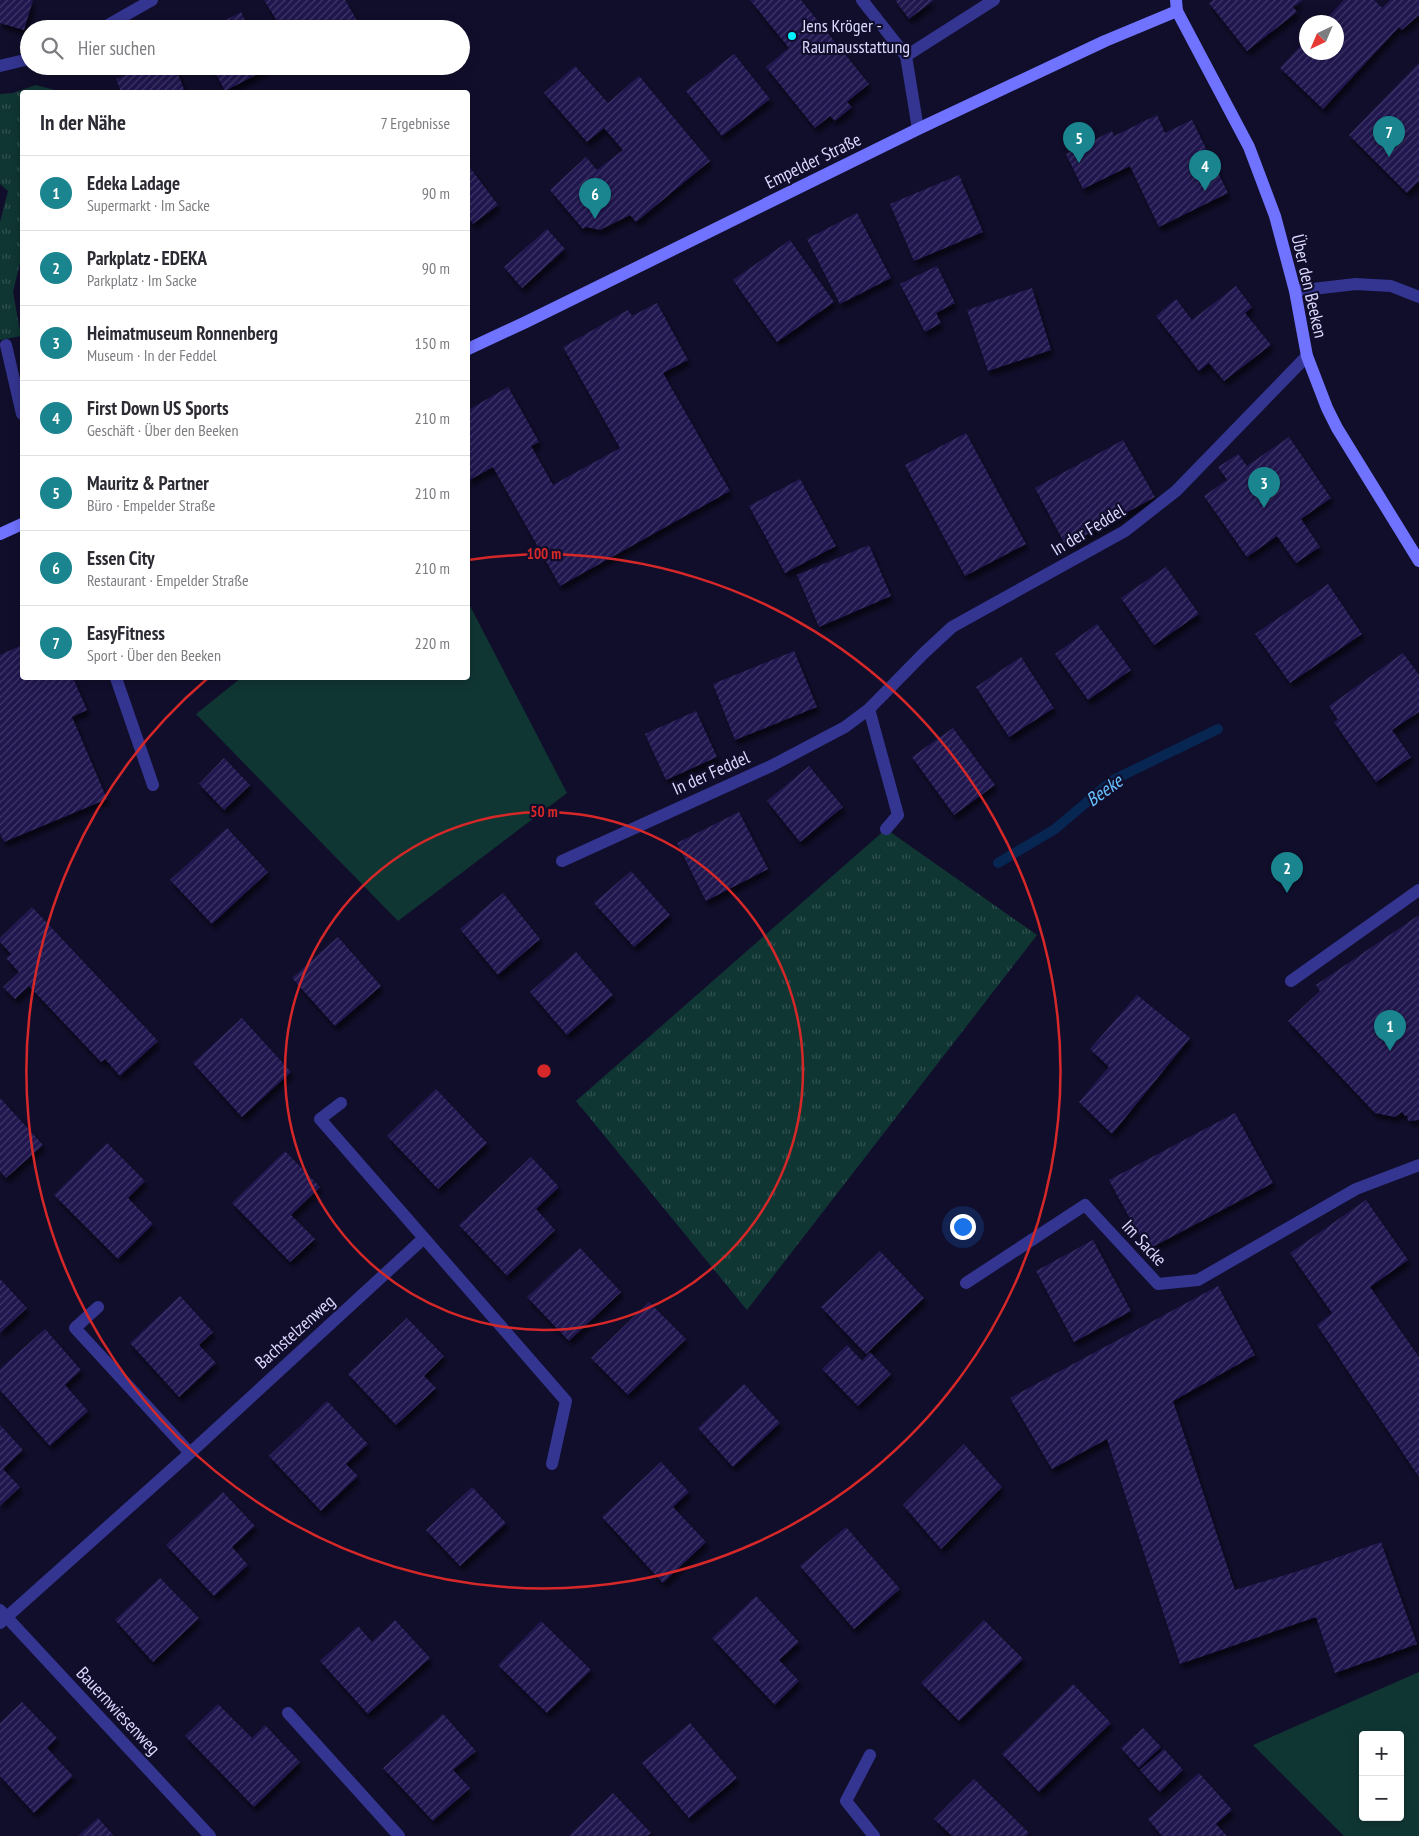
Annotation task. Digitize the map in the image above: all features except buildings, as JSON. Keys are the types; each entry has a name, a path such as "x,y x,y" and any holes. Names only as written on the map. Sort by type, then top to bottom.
{"street":[{"path":"118,20 152,0"},
{"path":"862,0 906,56 918,129"},
{"path":"906,56 994,0"},
{"name":"Empelder Straße","path":"470,348 1176,5"},
{"name":"Über den Beeken","path":"1176,5 1249,147 1274,216 1295,291 1307,356 1327,408 1337,428 1419,561"},
{"path":"0,66 20,62"},
{"path":"1295,291 1356,284 1391,286 1419,297"},
{"path":"6,344 20,405"},
{"name":"In der Feddel","path":"562,861 771,766 845,727 869,709 952,627 1125,532 1176,491 1307,356"},
{"path":"0,534 20,525"},
{"path":"117,680 153,785"},
{"path":"869,709 898,815 886,829"},
{"path":"1291,981 1419,890"},
{"path":"341,1103 320,1119 566,1401 552,1464"},
{"name":"Im Sacke","path":"966,1283 1085,1205 1158,1284 1198,1280 1356,1189 1419,1164"},
{"name":"Bachstelzenweg","path":"2,1617 190,1453 424,1238"},
{"path":"98,1307 75,1328 190,1453"},
{"name":"Bauernwiesenweg","path":"2,1617 210,1836"},
{"path":"288,1713 399,1836"},
{"path":"870,1755 846,1801 874,1836"}],"green space":[{"path":"36,85 55,90 22,90"},
{"path":"20,91 20,263 13,292 20,336 0,340 0,222 8,191 0,184 0,94"},
{"path":"470,606 567,793 398,921 196,714 238,680 470,680"},
{"path":"886,829 1037,935 747,1310 576,1101"},
{"path":"1419,1672 1419,1836 1344,1836 1253,1745"}],"waterway":[{"name":"Beeke","path":"998,863 1055,829 1113,780 1218,729"}],"place":[{"name":"Jens Kröger - Raumausstattung","path":"792,36"},
{"name":"EasyFitness","path":"1389,157"},
{"name":"Mauritz & Partner","path":"1079,163"},
{"name":"First Down US Sports","path":"1205,191"},
{"name":"Essen City","path":"595,219"},
{"name":"Heimatmuseum Ronnenberg","path":"1264,508"},
{"name":"Parkplatz - EDEKA","path":"1287,893"},
{"name":"Edeka Ladage","path":"1390,1051"}]}
